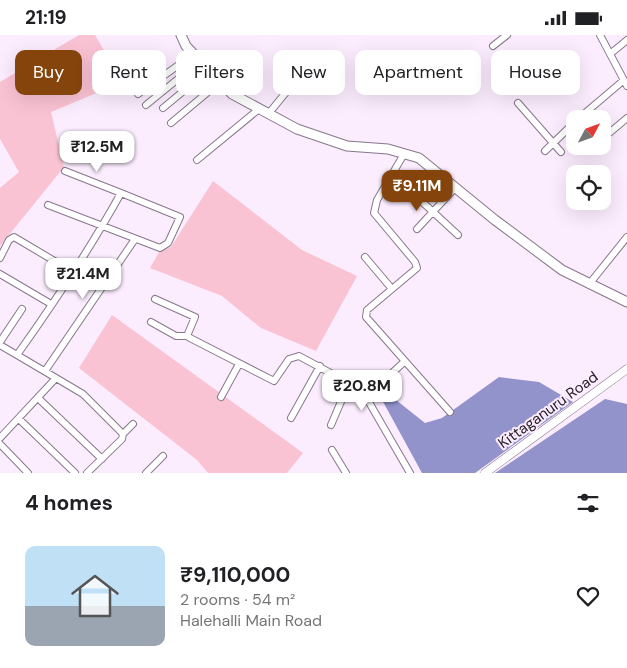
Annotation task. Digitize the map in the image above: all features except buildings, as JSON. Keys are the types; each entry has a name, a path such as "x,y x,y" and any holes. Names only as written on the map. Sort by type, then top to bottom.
{"main road":[{"path":"181,35 190,50"},
{"path":"234,95 297,129 347,146 388,149 419,158 562,270 626,298"}],"street":[{"path":"493,45 508,35"},
{"path":"590,110 626,83 600,35"},
{"path":"610,53 627,40"},
{"path":"146,105 176,77"},
{"path":"163,108 179,95"},
{"path":"171,123 204,95"},
{"path":"269,113 284,95"},
{"path":"518,103 562,151"},
{"path":"197,160 259,109"},
{"path":"611,131 627,118"},
{"path":"545,151 566,130"},
{"path":"404,154 377,200 374,213 417,265 414,271 367,310 366,317 450,412"},
{"path":"48,205 160,249 164,247 180,217 65,171"},
{"path":"392,174 458,235"},
{"path":"417,229 456,188"},
{"path":"17,355 90,249 121,193"},
{"path":"0,257 9,240 14,237 73,272"},
{"path":"590,283 627,237"},
{"path":"45,371 135,239"},
{"path":"365,257 392,289"},
{"path":"0,274 52,304"},
{"path":"155,299 195,317 187,336"},
{"path":"22,309 0,344 83,394 123,433"},
{"path":"151,323 176,336 187,336 274,381 292,357 299,356 320,366 349,383 366,397 410,473"},
{"path":"366,397 404,362"},
{"path":"221,397 239,364"},
{"path":"290,418 320,366"},
{"name":"Kittaganuru Road","path":"485,473 627,369"},
{"path":"0,438 56,378"},
{"path":"331,425 349,383"},
{"path":"38,398 102,459"},
{"path":"18,419 75,473"},
{"path":"87,473 122,439 123,433 134,424"},
{"path":"0,444 28,473"},
{"path":"332,450 346,473"},
{"path":"146,473 163,456"}],"shaded area":[{"path":"79,35 95,35 104,50 92,50 92,95 51,112 64,167 0,246 0,188 19,172 0,139 0,82 15,73 15,95 82,95 82,50 54,50"},
{"path":"213,181 302,250 357,276 316,351 261,328 222,296 150,268 159,252 171,247"},
{"path":"112,315 303,453 287,473 208,473 197,460 79,368"}],"water":[{"path":"499,377 539,382 573,402 475,473 422,473 381,398 386,392 425,423 442,418"},
{"path":"605,399 627,404 627,473 495,473"}]}
